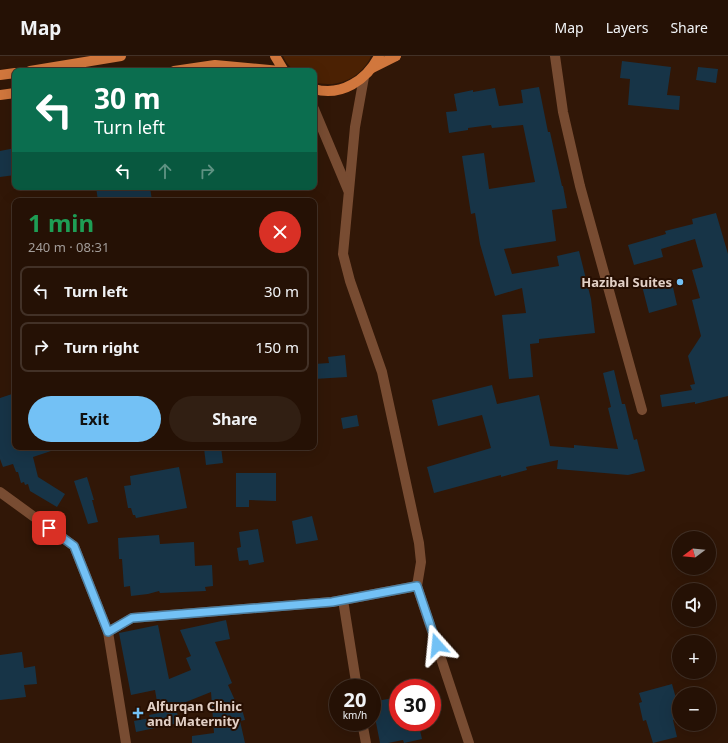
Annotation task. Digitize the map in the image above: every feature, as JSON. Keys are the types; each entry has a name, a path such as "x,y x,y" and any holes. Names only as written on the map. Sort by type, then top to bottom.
{"main road":[{"path":"48,68 121,56"},
{"path":"275,56 282,68"},
{"path":"317,89 329,91 342,89 353,84 364,77 372,68 379,56"},
{"path":"372,68 396,56"},
{"path":"199,68 215,66 241,68"},
{"path":"0,75 12,73"},
{"path":"0,95 12,93"}],"street":[{"path":"555,56 564,112 580,186 642,410"},
{"path":"364,77 355,127 343,254 350,281 382,372 419,543 421,562 417,586 469,743"},
{"path":"317,116 349,192"},
{"path":"0,492 74,546 108,632 126,743"},
{"path":"108,632 132,618 343,600 417,586"},
{"path":"343,600 356,679"},
{"path":"364,731 366,743"}],"shaded area":[{"path":"283,56 371,56 364,68 359,73 347,80 334,84 317,82 317,68 291,68"}],"building":[{"path":"622,61 671,67 667,95 680,96 679,110 628,105 630,79 620,78"},
{"path":"698,67 718,69 716,83 696,80"},
{"path":"539,87 548,132 550,132 567,208 552,210 556,241 504,249 512,274 559,266 557,256 579,251 591,299 595,333 539,339 539,343 530,344 533,377 509,379 502,315 526,313 522,288 495,296 480,244 475,213 471,214 462,156 484,153 489,189 535,182 523,125 492,128 491,125 468,128 468,130 449,133 446,112 457,111 454,94 473,90 473,92 495,88 499,106 523,103 521,90"},
{"path":"12,149 12,175 0,177 0,151"},
{"path":"96,190 150,190 152,198 98,198"},
{"path":"716,213 728,254 728,396 695,404 695,402 662,407 660,395 692,390 690,385 695,384 688,356 701,336 692,300 700,298 692,270 703,267 695,239 661,249 663,257 634,265 628,245 666,234 665,231 693,224 692,219"},
{"path":"652,283 654,288 672,283 677,305 649,313 642,286"},
{"path":"345,355 347,377 317,379 317,364 329,363 328,357"},
{"path":"614,370 622,404 625,404 634,440 637,439 645,471 628,475 557,469 558,460 526,467 527,470 501,477 501,475 434,493 427,467 491,448 482,415 438,426 432,400 492,385 497,404 539,395 550,446 574,448 574,445 618,449 608,408 611,407 603,373"},
{"path":"12,394 12,450 54,450 33,457 38,477 65,494 57,507 30,491 28,484 25,485 24,482 21,483 18,472 16,472 13,464 3,467 0,459 0,398"},
{"path":"357,415 359,426 343,429 341,418"},
{"path":"204,450 221,450 223,463 206,465"},
{"path":"179,467 187,508 136,518 135,515 133,515 131,508 128,508 124,486 131,485 130,476"},
{"path":"236,473 276,473 276,501 249,500 249,507 236,507"},
{"path":"87,477 94,500 92,500 98,522 88,524 74,481"},
{"path":"312,516 318,540 296,544 292,521"},
{"path":"258,529 264,562 249,565 248,560 239,561 237,548 241,547 239,532"},
{"path":"159,535 160,544 194,542 195,566 212,565 213,586 205,587 206,591 160,593 159,591 131,596 130,586 124,587 122,559 119,559 118,538"},
{"path":"226,620 230,639 215,642 232,683 228,685 238,707 241,706 245,720 240,721 245,743 192,743 192,736 214,733 211,692 176,706 179,723 136,732 134,721 150,718 149,715 159,713 155,690 131,695 119,633 158,625 169,679 191,670 186,658 191,656 180,630"},
{"path":"22,652 24,668 35,666 37,684 24,685 26,697 0,700 0,655"},
{"path":"672,684 672,731 676,731 677,737 653,743 646,720 643,721 639,703 642,702 639,693"},
{"path":"389,699 389,731 420,731 422,739 404,743 403,740 380,743 378,731 381,731 381,700"}],"place":[{"name":"Hazibal Suites","path":"680,282"},
{"name":"Alfurqan Clinic and Maternity","path":"138,713"}],"route":[{"path":"49,528 74,546 108,632 132,618 332,602 417,586 437,645"}]}
